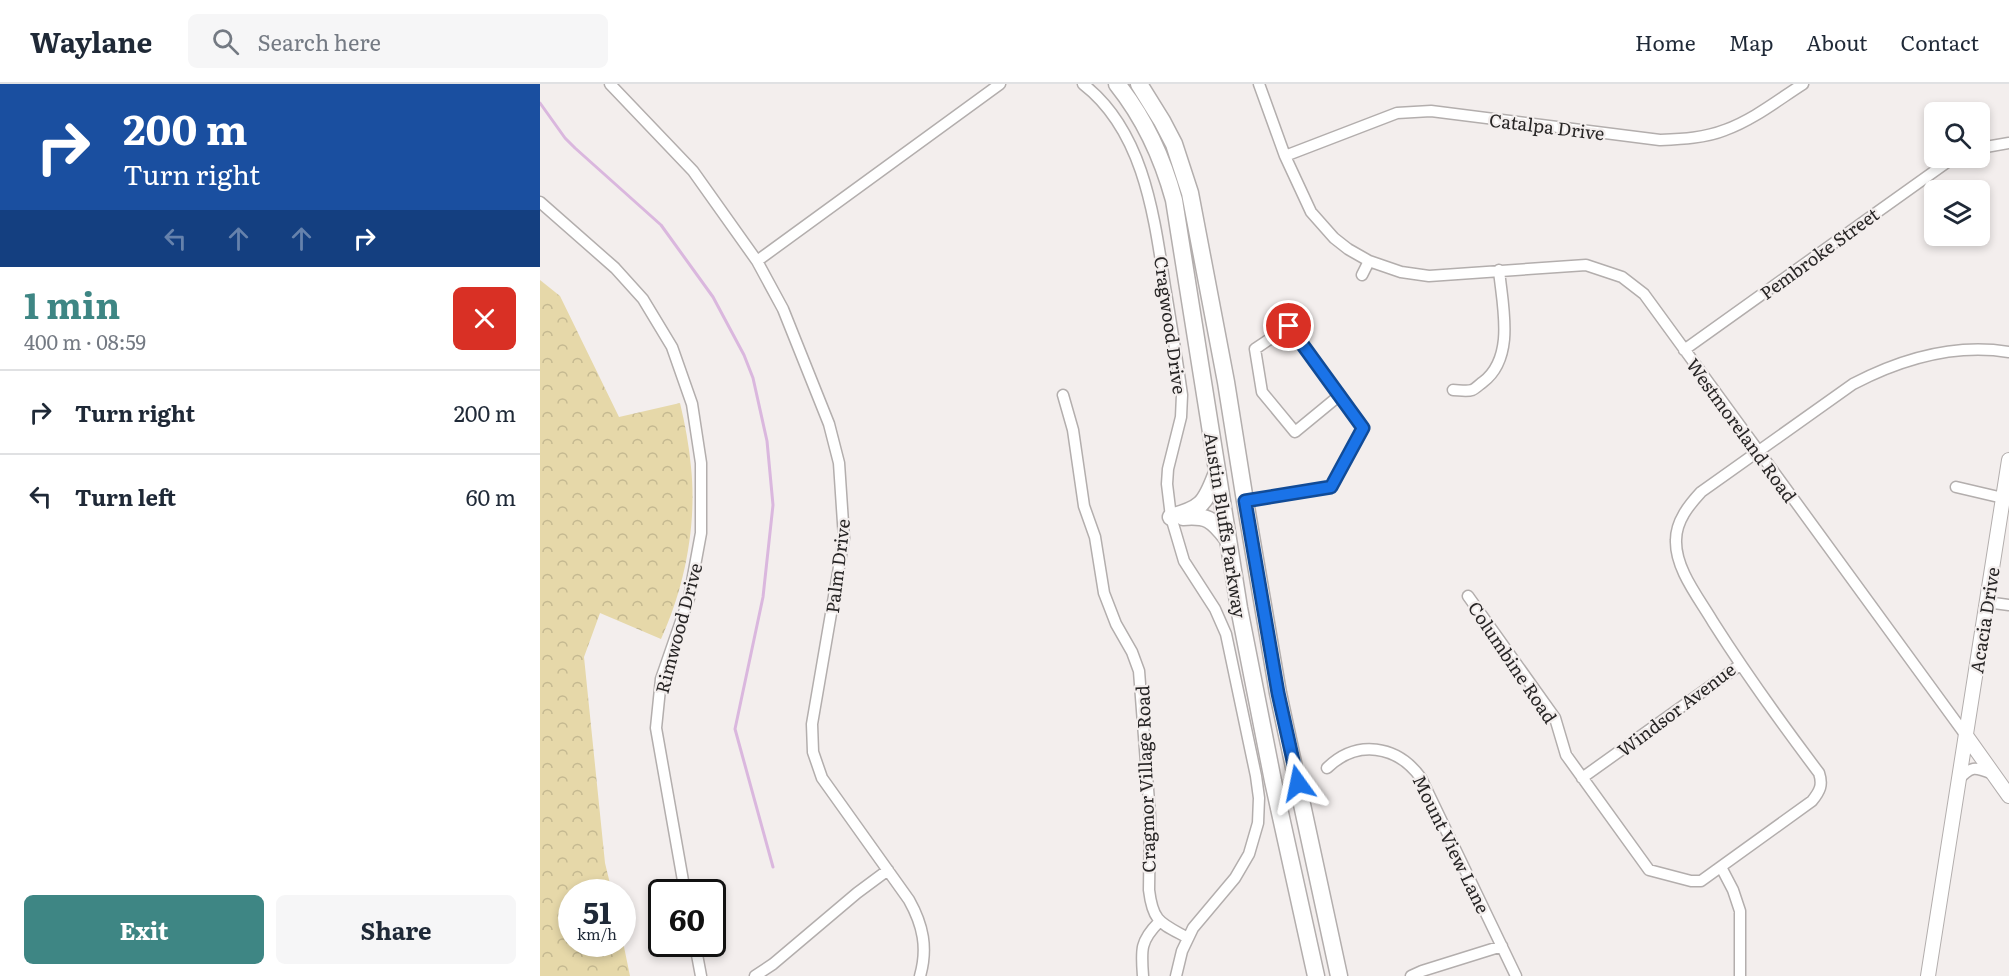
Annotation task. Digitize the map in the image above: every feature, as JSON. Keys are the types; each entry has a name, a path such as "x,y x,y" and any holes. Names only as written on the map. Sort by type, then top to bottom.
{"main road":[{"name":"Austin Bluffs Parkway","path":"1117,84 1134,106 1159,152 1174,200 1216,474 1263,735 1316,976"},
{"name":"Austin Bluffs Parkway","path":"1138,84 1174,144 1190,193 1226,382 1278,693 1339,976"},
{"path":"1170,518 1189,512 1202,504 1216,474 1234,496 1245,501"},
{"path":"1170,518 1206,517 1217,524 1228,539"}],"street":[{"name":"Palm Drive","path":"610,84 693,171 757,261 783,309 822,402 835,445 842,485 844,538 812,724 813,752 822,778 909,900 921,926 924,954 920,976"},
{"path":"757,261 1000,84"},
{"name":"Cragwood Drive","path":"1083,84 1112,115 1132,149 1147,187 1155,221 1182,395 1181,417 1168,469 1170,518 1184,561 1215,609 1226,634 1259,798 1256,835 1242,868 1200,917 1182,951 1176,976"},
{"name":"Westmoreland Road","path":"1259,84 1304,200 1322,226 1348,249 1369,261 1415,275 1586,265 1610,271 1644,294 2009,796"},
{"name":"Catalpa Drive","path":"1286,156 1397,113 1413,111 1431,111 1660,140 1684,138 1725,130 1743,122 1797,86"},
{"path":"1990,146 2009,142"},
{"name":"Pembroke Street","path":"1684,350 1939,168"},
{"name":"Rimwood Drive","path":"540,202 608,261 643,299 672,347 692,404 701,463 701,533 689,598 661,680 656,728 683,879"},
{"path":"1362,275 1369,261"},
{"path":"1453,390 1472,390 1487,379 1500,357 1504,336 1499,270"},
{"path":"1245,501 1331,487 1363,428 1340,395 1289,326 1255,349 1262,392 1295,432 1340,395"},
{"name":"Windsor Avenue","path":"1582,778 1740,664 1691,587 1682,568 1676,539 1679,525 1691,502 1701,492 1853,384 1880,370 1942,352 1983,350 2009,352"},
{"name":"Cragmor Village Road","path":"1063,395 1073,430 1084,506 1095,537 1102,584 1112,616 1140,671 1150,815 1149,890 1152,910 1160,922"},
{"name":"Acacia Drive","path":"1928,976 2002,498 2008,478 2009,460"},
{"path":"1956,487 2002,498"},
{"name":"Columbine Road","path":"1468,596 1555,718 1566,755 1649,870 1691,881 1701,881 1812,801 1822,783 1819,773 1740,664"},
{"path":"1986,602 2009,605"},
{"name":"Mount View Lane","path":"1328,768 1337,758 1348,753 1370,749 1393,754 1412,766 1421,777 1516,976"},
{"path":"1958,780 1967,770 1977,768 1993,774"},
{"path":"1721,867 1733,890 1740,911 1740,976"},
{"path":"755,976 773,964 857,893 888,870"},
{"path":"1143,976 1141,958 1144,941 1160,922 1188,938"},
{"path":"1411,976 1502,946"},
{"path":"697,957 701,976"}],"green space":[{"path":"540,280 560,296 619,417 680,403 689,451 692,511 683,577 661,639 600,613 584,657 605,863 609,879 558,879 558,957 626,957 630,976 540,976"}],"waterway":[{"path":"540,103 565,138 661,225 713,297 744,355 753,378 767,441 773,505 763,597 735,729 773,867"}],"route":[{"path":"1289,326 1363,428 1331,487 1245,501 1278,693 1298,783"}]}
